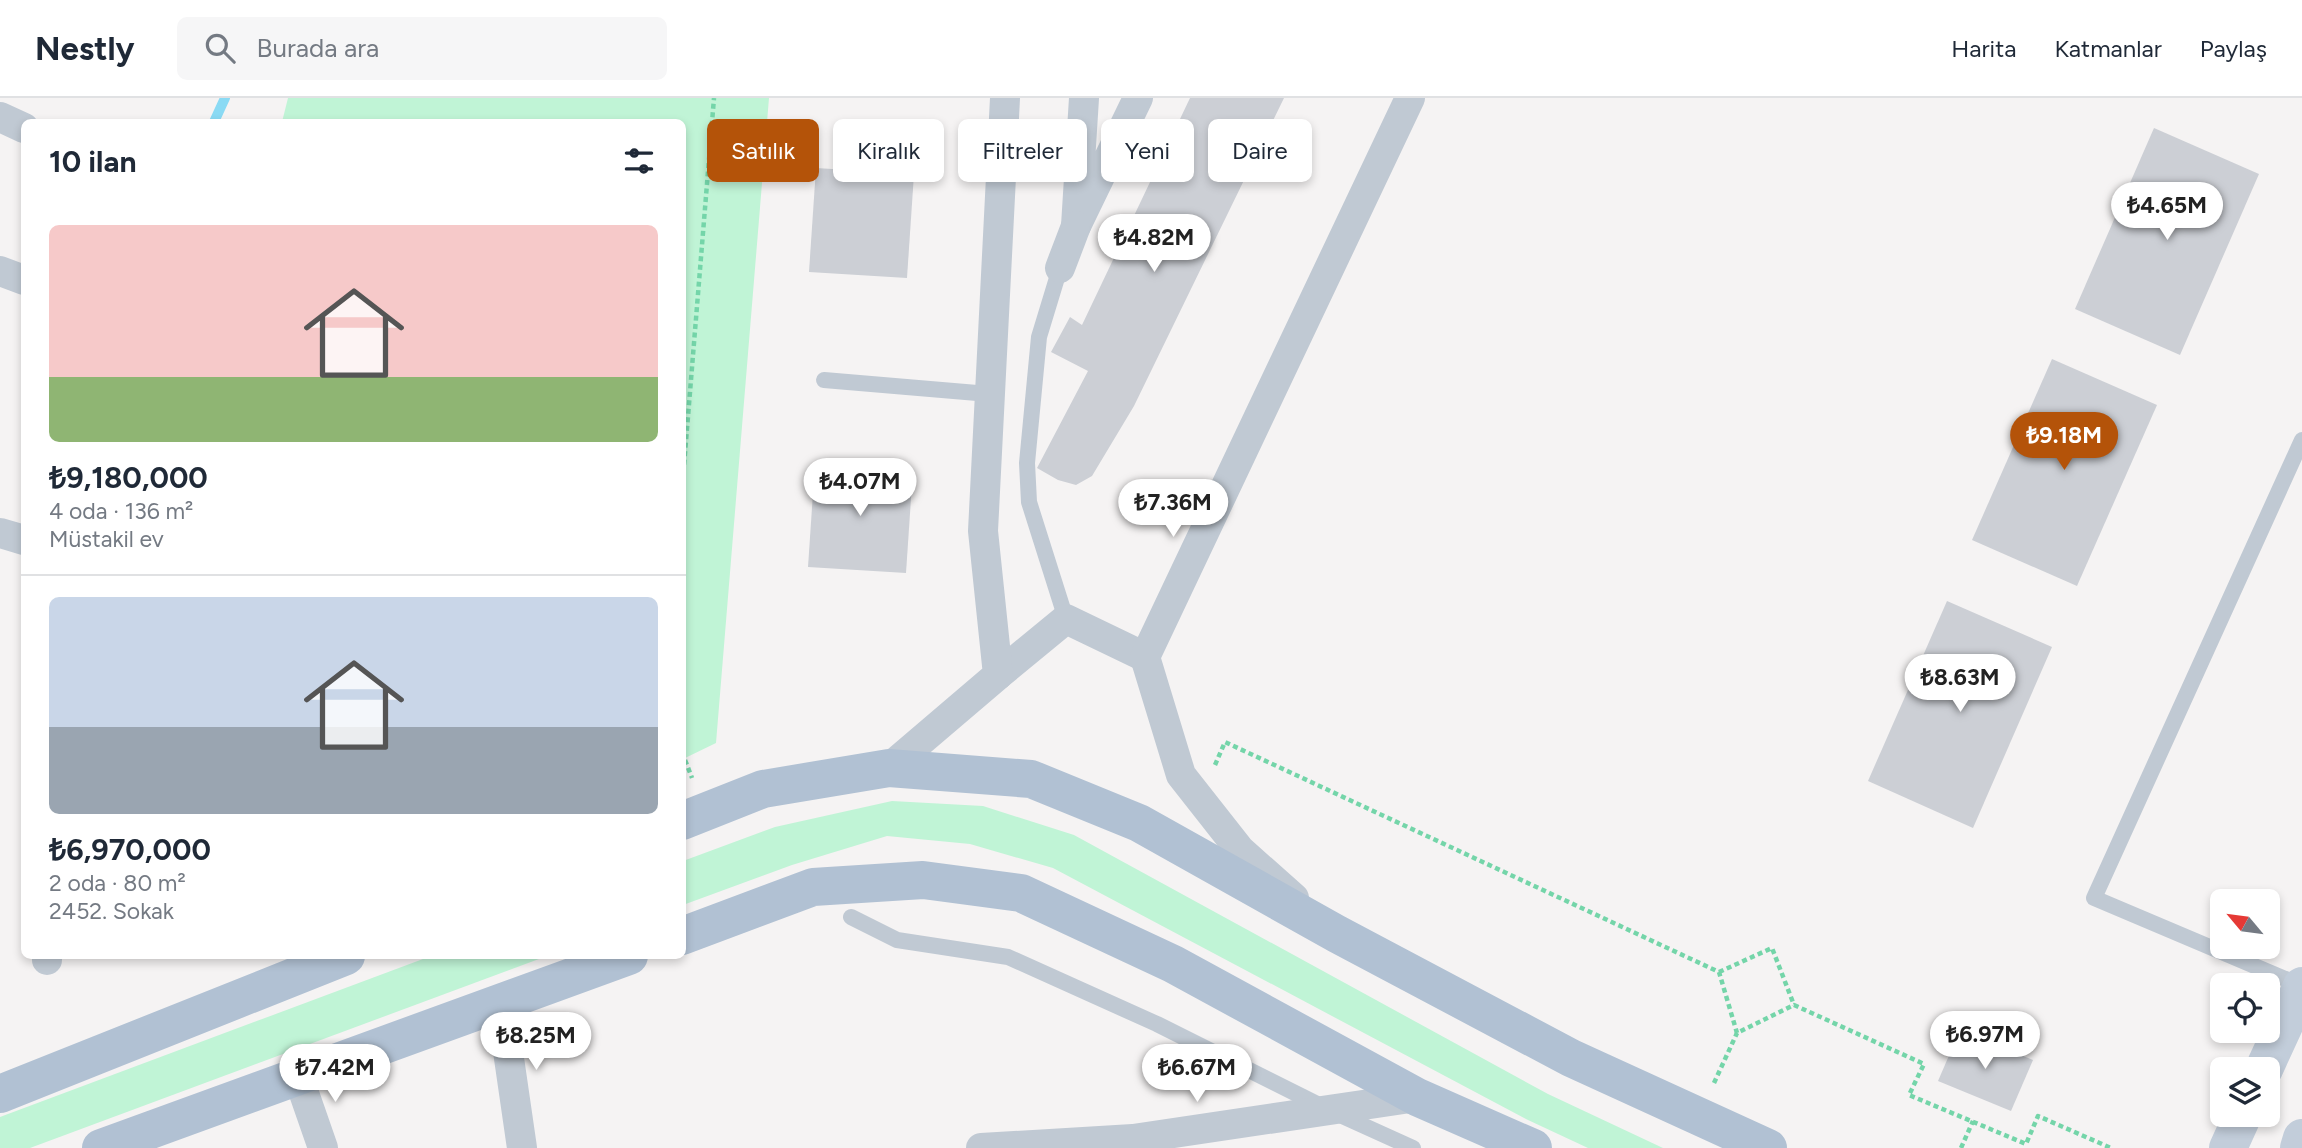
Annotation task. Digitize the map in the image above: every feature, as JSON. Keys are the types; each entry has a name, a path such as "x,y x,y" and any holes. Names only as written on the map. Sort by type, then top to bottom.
{"main road":[{"path":"686,819 763,789 889,768 1031,779 1139,824 1337,934 1571,1058 1768,1148"},
{"path":"686,935 813,887 923,880 1021,893 1173,964 1417,1097 1533,1148"},
{"path":"0,1094 338,959"},
{"path":"101,1148 158,1138 298,1076 621,959"},
{"path":"2269,1057 2302,986"},
{"path":"2228,1148 2238,1127"},
{"path":"2299,1148 2302,1138"}],"street":[{"path":"998,675 983,531 1005,98"},
{"path":"1076,226 1084,98"},
{"path":"1060,268 1076,226 1138,98"},
{"path":"1337,934 1240,850 1181,775 1145,657 1410,98"},
{"path":"0,117 21,127"},
{"path":"0,271 21,279"},
{"path":"0,533 21,539"},
{"path":"889,768 1066,619 1145,657"},
{"path":"501,1003 522,1148"},
{"path":"298,1076 323,1148"},
{"path":"981,1148 1133,1139 1417,1097"}],"lane":[{"path":"1060,268 1039,337 1027,463 1029,502 1066,619"},
{"path":"824,380 989,394"},
{"path":"2302,440 2094,898 2302,986"},
{"path":"851,916 897,940 1007,957 1157,1024 1329,1110 1413,1148"}],"path":[{"path":"686,442 715,98"},
{"path":"1210,775 1225,742 1719,972 1737,1033"},
{"path":"686,763 693,782"},
{"path":"1719,972 1772,948 1794,1005 1924,1064 1909,1095 2026,1144 2038,1115 2111,1148"},
{"path":"1712,1088 1737,1033 1794,1005"},
{"path":"1961,1148 1973,1121"}],"green space":[{"path":"288,98 769,98 767,119 707,119 707,182 762,182 716,743 686,758 686,119 283,119"},
{"path":"892,801 983,806 1074,835 1548,1094 1663,1148 1588,1148 1528,1120 1053,868 970,844 887,836 792,865 686,904 686,860 775,827"},
{"path":"423,959 539,959 30,1148 0,1148 0,1117"}],"building":[{"path":"1190,98 1284,98 1274,119 1208,119 1208,182 1243,182 1134,406 1092,476 1076,485 1058,480 1037,468 1088,371 1051,352 1070,317 1082,325 1150,182 1194,182 1194,119 1180,119"},
{"path":"2154,128 2259,174 2180,355 2075,309"},
{"path":"819,168 833,169 833,182 913,182 907,278 809,272 815,182 819,182"},
{"path":"2052,359 2157,405 2077,586 1972,540"},
{"path":"815,463 913,469 906,573 808,567"},
{"path":"1947,601 2052,647 1973,828 1868,781"},
{"path":"1960,1030 2033,1060 2011,1111 1938,1081"}],"waterway":[{"path":"215,119 225,98"}]}
